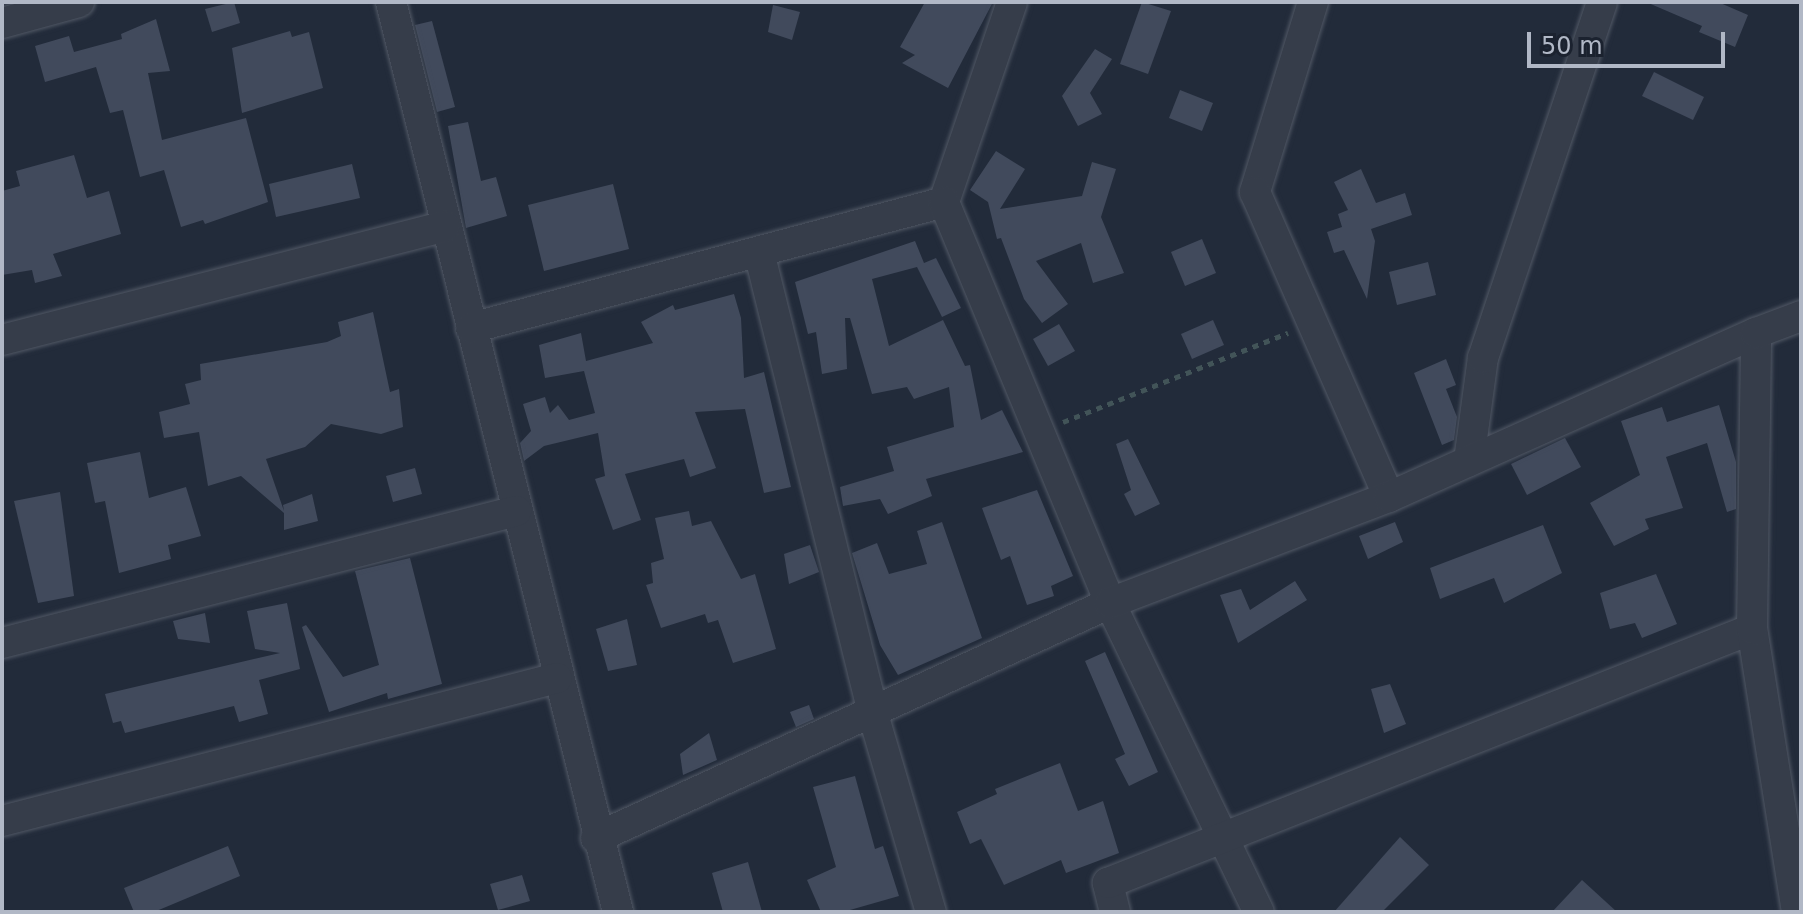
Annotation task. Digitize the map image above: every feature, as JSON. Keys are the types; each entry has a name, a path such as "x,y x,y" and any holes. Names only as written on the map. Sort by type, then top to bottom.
{"street":[{"path":"2,23 79,2"},
{"path":"391,2 596,838 618,912"},
{"path":"1012,2 944,202 1110,603 1259,912"},
{"path":"1313,2 1255,192 1389,497"},
{"path":"1469,461 1483,358 1602,2"},
{"path":"471,328 944,202"},
{"path":"2,340 445,226"},
{"path":"759,252 873,714 931,912"},
{"path":"596,838 873,714 1110,603 1389,497 1756,333 1801,316"},
{"path":"1756,333 1752,629 1797,912"},
{"path":"2,643 516,511"},
{"path":"1115,912 1108,883 1752,629"},
{"path":"2,821 557,678"}],"path":[{"path":"1040,431 1313,323"}],"building":[{"path":"234,2 240,23 212,32 205,9"},
{"path":"925,2 993,2 948,88 902,63 915,55 900,47"},
{"path":"1142,2 1171,11 1148,74 1120,64"},
{"path":"1646,2 1718,2 1748,15 1735,47 1699,32 1702,26"},
{"path":"773,5 800,12 792,40 768,32"},
{"path":"156,19 170,71 148,73 162,140 246,118 268,202 205,224 203,220 181,227 164,170 140,177 123,110 110,113 96,67 45,82 35,46 69,36 74,52 122,39 121,34"},
{"path":"432,21 455,107 437,112 415,25"},
{"path":"290,31 292,37 309,32 323,88 242,113 232,48"},
{"path":"1095,49 1112,59 1090,93 1102,114 1078,126 1062,96"},
{"path":"1654,72 1704,97 1693,120 1642,96"},
{"path":"1180,90 1213,103 1202,131 1169,118"},
{"path":"468,122 481,181 496,177 507,216 466,228 448,126"},
{"path":"996,151 1025,169 1000,209 1082,196 1092,162 1116,169 1101,217 1124,273 1093,283 1081,243 1036,261 1068,304 1042,323 1024,299 1001,238 997,239 988,202 970,190"},
{"path":"74,155 87,198 109,191 121,234 53,254 62,276 35,283 32,270 2,275 2,191 20,186 16,171"},
{"path":"352,164 360,198 276,217 269,184"},
{"path":"1361,169 1376,203 1405,193 1412,215 1371,229 1375,241 1367,299 1344,250 1334,253 1327,232 1342,227 1338,214 1348,210 1334,182"},
{"path":"613,184 629,249 544,271 528,205"},
{"path":"1202,239 1216,273 1185,286 1171,252"},
{"path":"915,241 924,263 936,258 961,308 942,317 917,267 872,279 889,346 943,320 965,366 970,365 981,420 1002,410 1023,452 926,479 932,496 888,514 880,499 843,506 840,487 894,471 887,447 954,427 949,387 914,399 907,387 872,394 850,318 845,318 847,369 822,374 816,332 808,334 795,282"},
{"path":"1428,262 1436,295 1397,305 1389,272"},
{"path":"734,294 741,318 744,378 764,372 791,487 764,493 745,409 695,412 716,468 690,477 684,459 625,474 641,520 613,530 595,479 605,476 598,433 544,446 524,461 520,443 531,431 523,404 545,397 550,413 558,405 569,420 595,413 584,371 545,378 539,345 581,333 586,361 653,343 641,322 673,305 675,310"},
{"path":"373,312 390,392 399,389 403,427 381,434 331,424 305,447 266,459 284,511 283,505 312,494 318,521 284,530 284,513 241,476 208,486 199,432 164,438 159,412 190,404 185,384 201,380 200,364 327,342 341,336 338,322"},
{"path":"1213,320 1224,345 1192,359 1181,334"},
{"path":"1059,324 1075,351 1048,366 1033,339"},
{"path":"1446,359 1456,385 1446,389 1457,417 1454,440 1442,445 1414,373"},
{"path":"1719,405 1736,462 1736,509 1727,512 1707,443 1666,457 1683,508 1645,519 1649,529 1614,546 1590,503 1640,475 1621,421 1662,407 1667,422"},
{"path":"1565,438 1581,467 1527,495 1511,464"},
{"path":"1128,439 1160,504 1135,516 1124,494 1131,490 1116,444"},
{"path":"140,452 149,498 186,487 201,536 168,545 171,559 119,573 105,501 95,503 87,463"},
{"path":"415,468 422,494 393,502 386,476"},
{"path":"1037,490 1073,576 1051,586 1054,596 1027,605 1010,556 1001,560 982,508"},
{"path":"60,492 74,596 38,603 14,501"},
{"path":"689,511 692,526 711,521 741,579 755,574 776,649 733,663 718,620 708,623 705,614 661,628 646,585 653,583 651,563 664,559 655,518"},
{"path":"942,522 982,638 898,675 880,645 852,553 877,543 889,574 927,564 917,531"},
{"path":"1395,522 1403,542 1368,559 1359,536"},
{"path":"1543,525 1562,573 1504,603 1494,578 1440,599 1430,568"},
{"path":"810,545 819,572 789,584 784,554"},
{"path":"410,558 442,684 388,699 387,693 329,712 302,627 306,625 343,677 379,665 355,571"},
{"path":"1656,574 1677,624 1642,638 1635,623 1610,629 1600,593"},
{"path":"1295,581 1307,600 1238,643 1220,595 1241,589 1250,610"},
{"path":"287,603 300,669 259,680 268,714 239,722 234,706 125,733 121,721 113,723 105,694 280,653 255,649 247,611"},
{"path":"205,613 210,643 178,639 173,621"},
{"path":"627,619 637,665 608,671 596,629"},
{"path":"1105,652 1158,772 1129,786 1115,759 1125,754 1085,661"},
{"path":"1390,684 1406,724 1384,733 1371,689"},
{"path":"809,705 814,719 796,727 790,712"},
{"path":"709,733 717,760 683,775 680,754"},
{"path":"1060,763 1078,811 1103,801 1119,853 1066,873 1061,860 1004,885 981,839 970,844 957,812 997,794 995,789"},
{"path":"855,776 875,849 883,846 899,896 843,912 821,912 807,880 836,867 813,787"},
{"path":"1400,837 1429,865 1382,912 1334,912"},
{"path":"228,846 240,876 154,912 134,912 124,888"},
{"path":"748,862 762,912 723,912 712,873"},
{"path":"522,875 530,901 498,910 490,884"},
{"path":"1582,880 1617,912 1552,912"}]}
